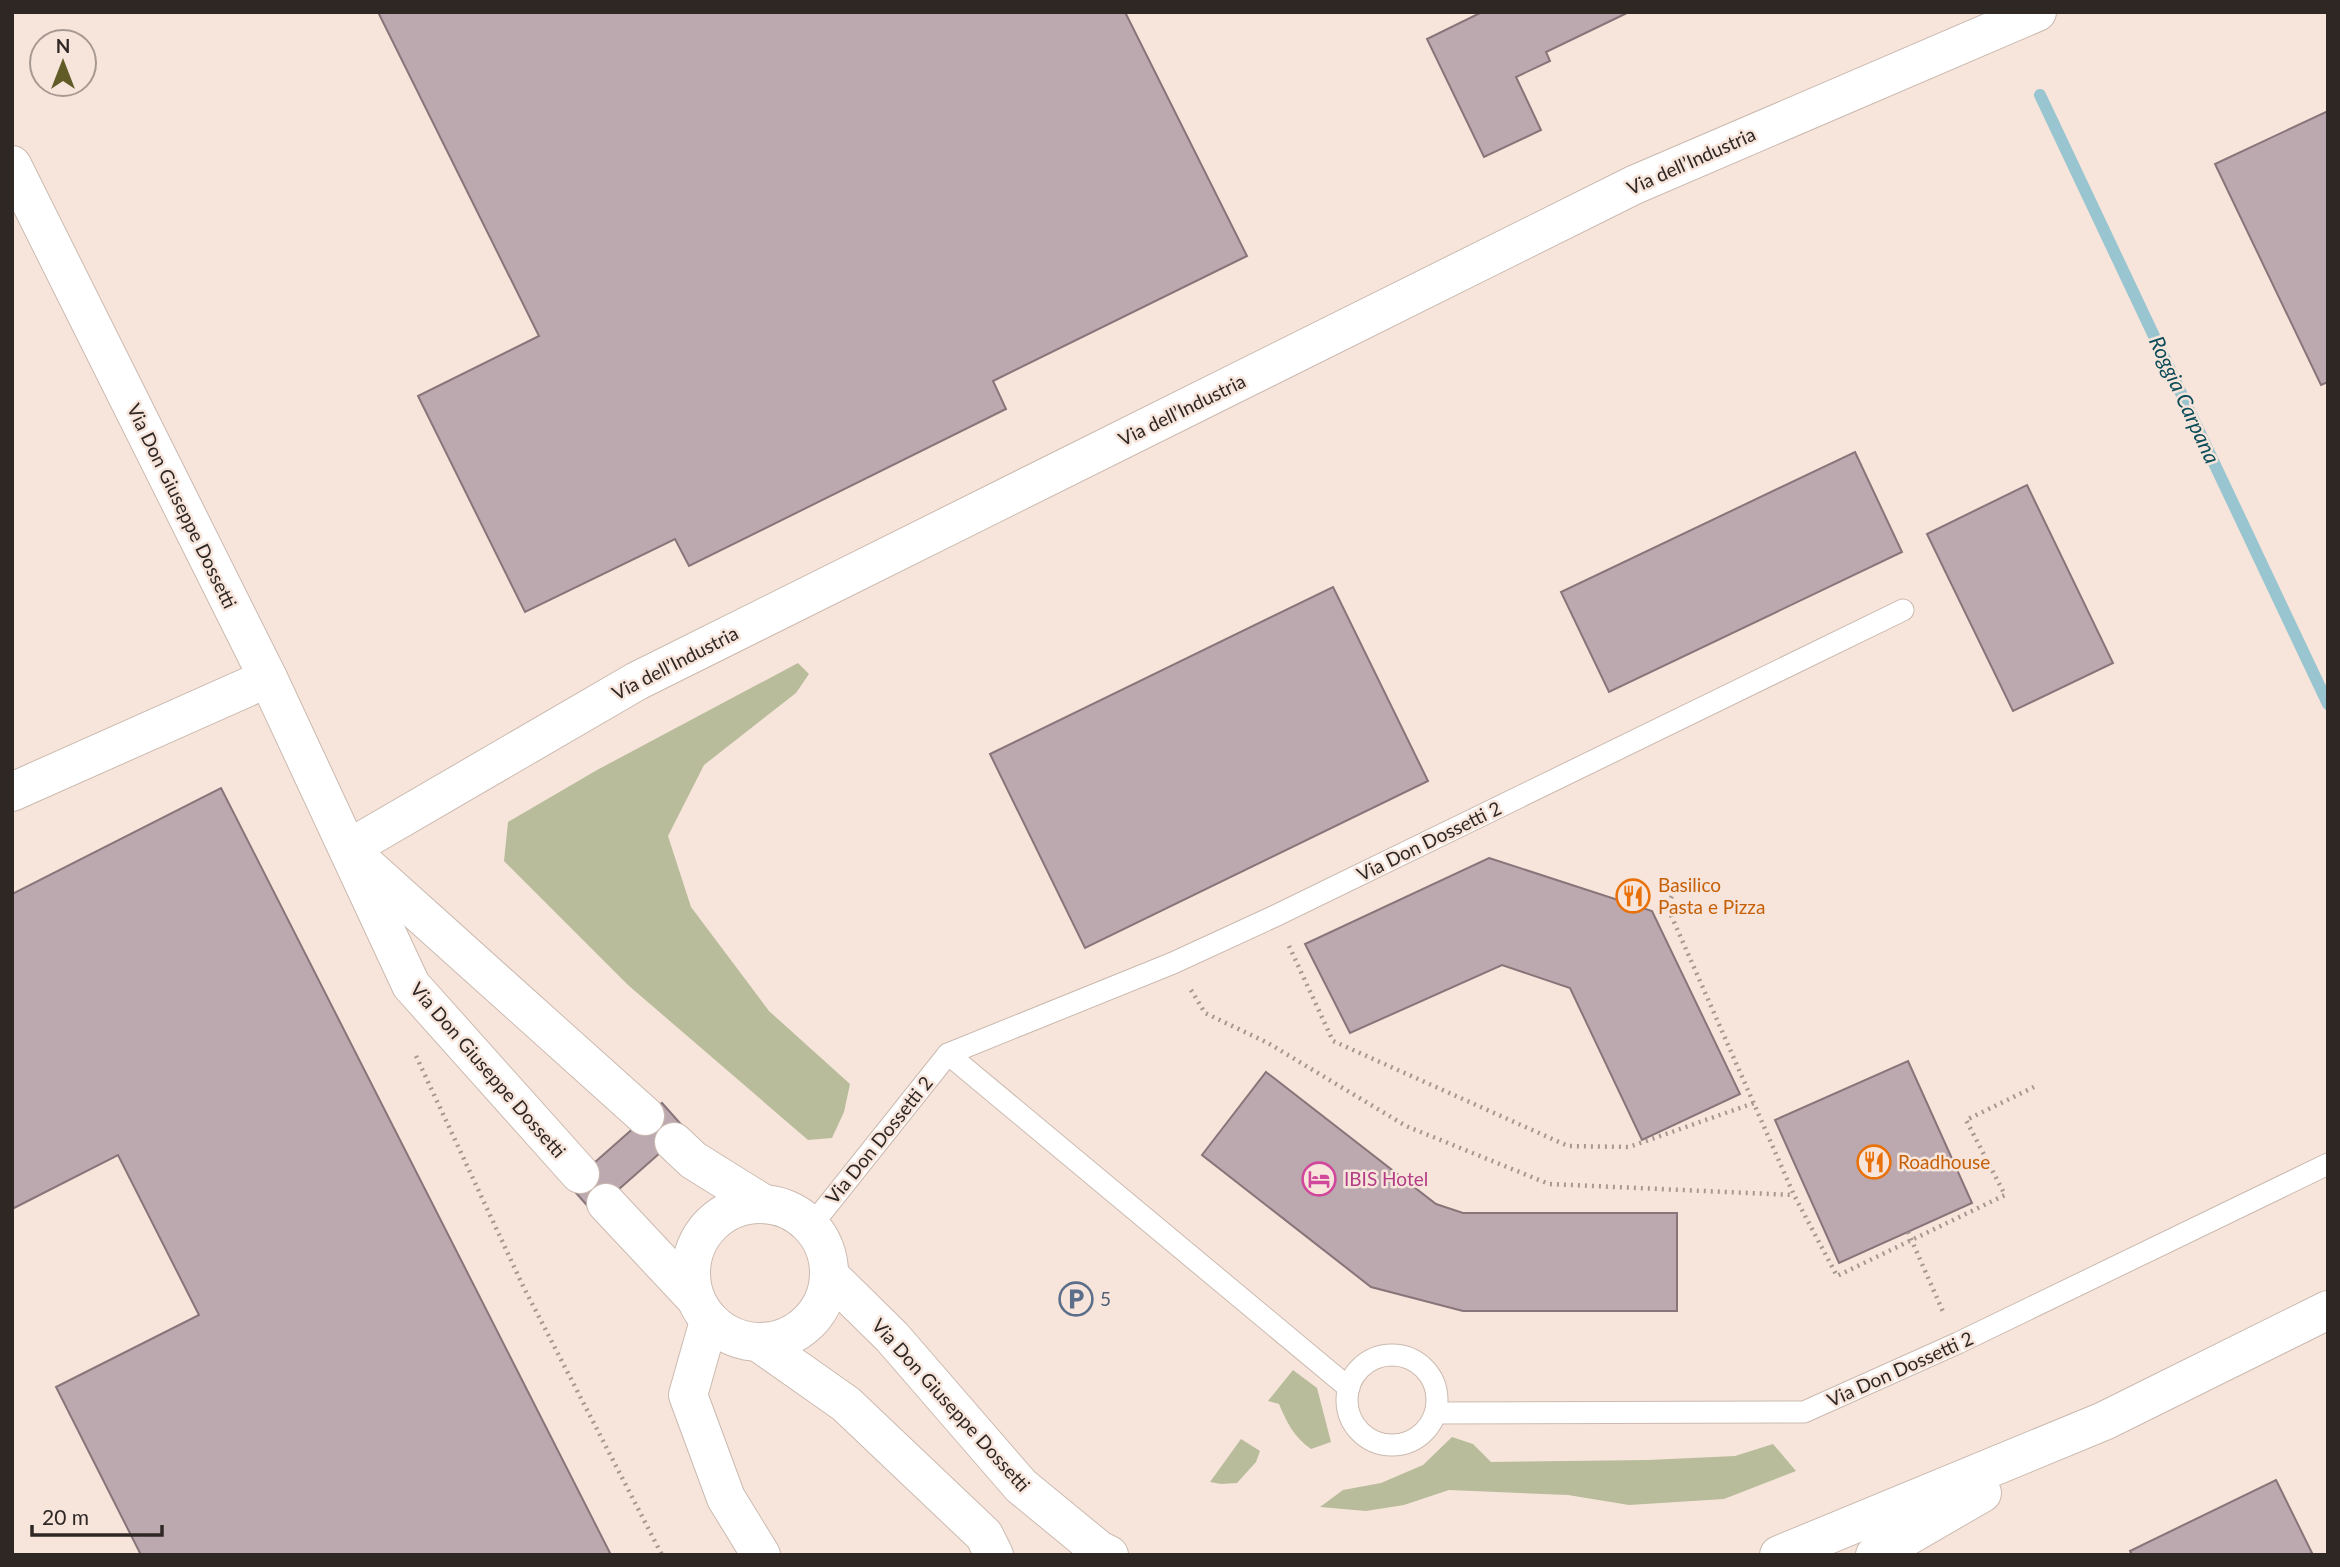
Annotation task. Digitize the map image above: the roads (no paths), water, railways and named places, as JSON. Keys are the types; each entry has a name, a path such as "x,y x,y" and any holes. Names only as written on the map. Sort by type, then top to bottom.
{"street":[{"name":"Via dell’Industria","path":"348,849 637,681 1621,191 2036,12"},
{"name":"Via Don Giuseppe Dossetti","path":"12,165 268,678 411,985 580,1174"},
{"path":"12,792 268,678"},
{"name":"Via Don Giuseppe Dossetti","path":"348,849 645,1116"},
{"path":"606,1203 723,1332 740,1340 758,1342 779,1340 799,1330 815,1315 825,1297 829,1275 821,1240 811,1226 788,1210 762,1203 693,1160 674,1142"},
{"path":"761,1555 726,1498 688,1395 702,1309 690,1276 693,1253 703,1233 719,1217 739,1207 762,1203"},
{"name":"Via Don Giuseppe Dossetti","path":"829,1275 892,1337 1021,1486 1099,1550 1109,1555"},
{"path":"1779,1555 2104,1421 2328,1310"},
{"path":"758,1342 846,1404 984,1535 994,1555"},
{"path":"1875,1555 2104,1421"}],"lane":[{"name":"Via Don Dossetti 2","path":"811,1226 948,1054 1173,963 1275,916 1903,610"},
{"path":"948,1054 1349,1388"},
{"name":"Via Don Dossetti 2","path":"1436,1413 1804,1412 1958,1343 2328,1164"},
{"path":"1382,1356 1406,1357 1427,1370 1435,1384 1438,1397 1436,1413 1417,1438 1402,1444 1382,1444 1357,1429 1351,1419 1347,1403 1349,1388 1359,1369 1372,1360 1382,1356"}],"waterway":[{"name":"Roggia Carpana","path":"2040,95 2328,704"}],"place":[{"name":"Basilico Pasta e Pizza","path":"1633,896"},
{"name":"Roadhouse","path":"1874,1162"},
{"name":"IBIS Hotel","path":"1319,1179"},
{"name":"5","path":"1076,1299"}]}
